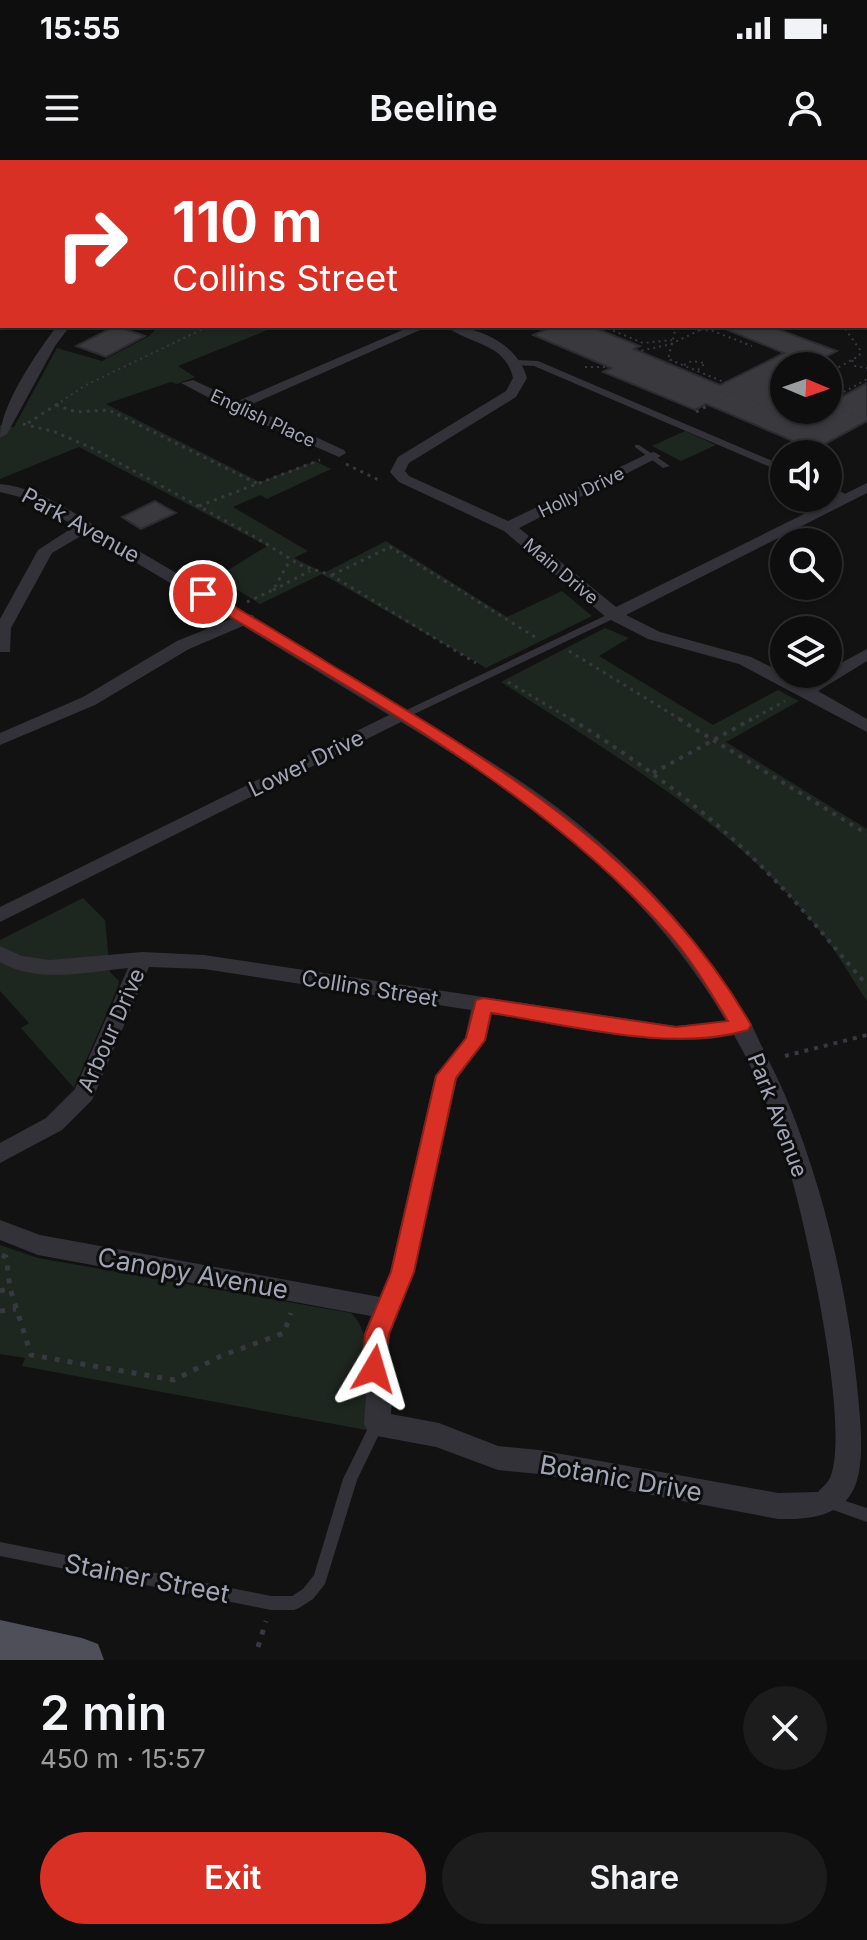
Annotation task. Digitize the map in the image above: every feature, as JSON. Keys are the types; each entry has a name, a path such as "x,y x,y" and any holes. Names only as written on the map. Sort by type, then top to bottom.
{"main road":[{"path":"0,1642 82,1660"}],"street":[{"path":"0,434 49,345 62,328"},
{"path":"243,410 241,405 246,401 418,328"},
{"path":"456,328 509,354 516,363 535,363 770,464"},
{"name":"Main Drive","path":"516,363 520,378 511,394 403,460 397,472 405,480 508,527 555,562 579,589 613,615 646,632 726,654 806,691 867,727"},
{"name":"English Place","path":"188,383 334,455"},
{"name":"Holly Drive","path":"508,527 660,461"},
{"path":"613,615 867,487"},
{"name":"Park Avenue","path":"0,488 25,492 244,612 506,779 611,863 674,928 704,966 741,1025 766,1075 796,1149 828,1284 841,1359 848,1443 845,1477 837,1493 827,1501"},
{"path":"842,496 846,498"},
{"path":"4,648 3,628 46,550 86,526"},
{"path":"0,740 89,701 244,612"},
{"name":"Lower Drive","path":"0,915 402,715 613,615"},
{"path":"806,691 867,654"},
{"name":"Collins Street","path":"0,953 23,963 57,967 142,959 204,962 676,1034 711,1032 741,1025"},
{"name":"Arbour Drive","path":"0,1154 54,1124 84,1094 142,959"},
{"path":"377,1424 379,1397 374,1348 381,1321 389,1309 402,1272 446,1076 475,1040 483,1005"},
{"name":"Canopy Avenue","path":"0,1230 38,1245 389,1309"},
{"name":"Botanic Drive","path":"377,1424 439,1435 498,1458 539,1462 778,1506 815,1506 827,1501"}],"lane":[{"path":"637,446 660,461"},
{"name":"Stainer Street","path":"0,1549 271,1603 294,1603 308,1594 320,1579 350,1479 377,1424"},
{"name":"Botanic Drive","path":"827,1501 867,1515"}],"path":[{"path":"205,328 133,361 26,424 40,426 90,449 199,506 257,538 289,562 331,575 579,724 653,773 754,858 867,985"},
{"path":"607,328 643,343 672,342"},
{"path":"676,328 668,359 736,387 734,392 696,412"},
{"path":"684,328 713,331 752,346"},
{"path":"842,365 861,351 844,328"},
{"path":"585,367 604,367 700,330"},
{"path":"854,359 864,358"},
{"path":"854,359 855,366 867,368"},
{"path":"684,365 692,361 705,363 696,370"},
{"path":"842,393 867,379"},
{"path":"734,392 770,407"},
{"path":"56,405 76,412 109,410 258,484"},
{"path":"842,412 867,419"},
{"path":"199,506 334,455 381,481"},
{"path":"331,575 390,547 538,639 552,642 714,737 867,834"},
{"path":"273,590 289,562"},
{"path":"244,612 273,590 310,571"},
{"path":"653,773 714,737 788,700"},
{"path":"785,1056 867,1035"},
{"path":"0,1254 6,1257 10,1288 31,1355 174,1380 221,1356 284,1333 299,1292"},
{"path":"0,1291 10,1288"},
{"path":"0,1311 16,1309"},
{"path":"258,1647 271,1603"}],"shaded area":[{"path":"157,328 273,328 178,366 195,377 106,404 260,482 315,461 331,469 267,499 260,495 233,507 308,551 294,558 324,573 386,541 507,617 562,591 592,616 486,668 322,574 260,604 217,577 267,546 79,447 0,479 0,425 14,427 57,348 102,361 149,336"},
{"path":"685,431 716,445 681,461 652,446"},
{"path":"605,628 629,638 599,656 713,725 778,690 799,701 726,742 867,829 867,1001 819,930 786,892 749,857 670,794 501,682"},
{"path":"83,898 105,920 110,972 119,981 74,1088 21,1028 29,1023 0,991 0,940"},
{"path":"0,1245 38,1258 351,1313 359,1323 367,1348 369,1418 366,1430 22,1366 25,1358 0,1354"}],"building":[{"path":"111,328 145,336 106,357 76,346"},
{"path":"549,328 595,328 640,346 634,349 720,385 770,360 770,424 842,424 842,396 867,383 867,421 832,440 791,440 706,404 695,410 603,372 611,368 533,335"},
{"path":"723,328 774,328 837,351 782,352"},
{"path":"155,501 176,513 141,529 122,517"}],"route":[{"path":"203,594 473,757 570,828 611,863 674,928 718,986 741,1025 711,1032 676,1034 483,1005 475,1040 446,1076 402,1272 377,1334 374,1369"}]}
